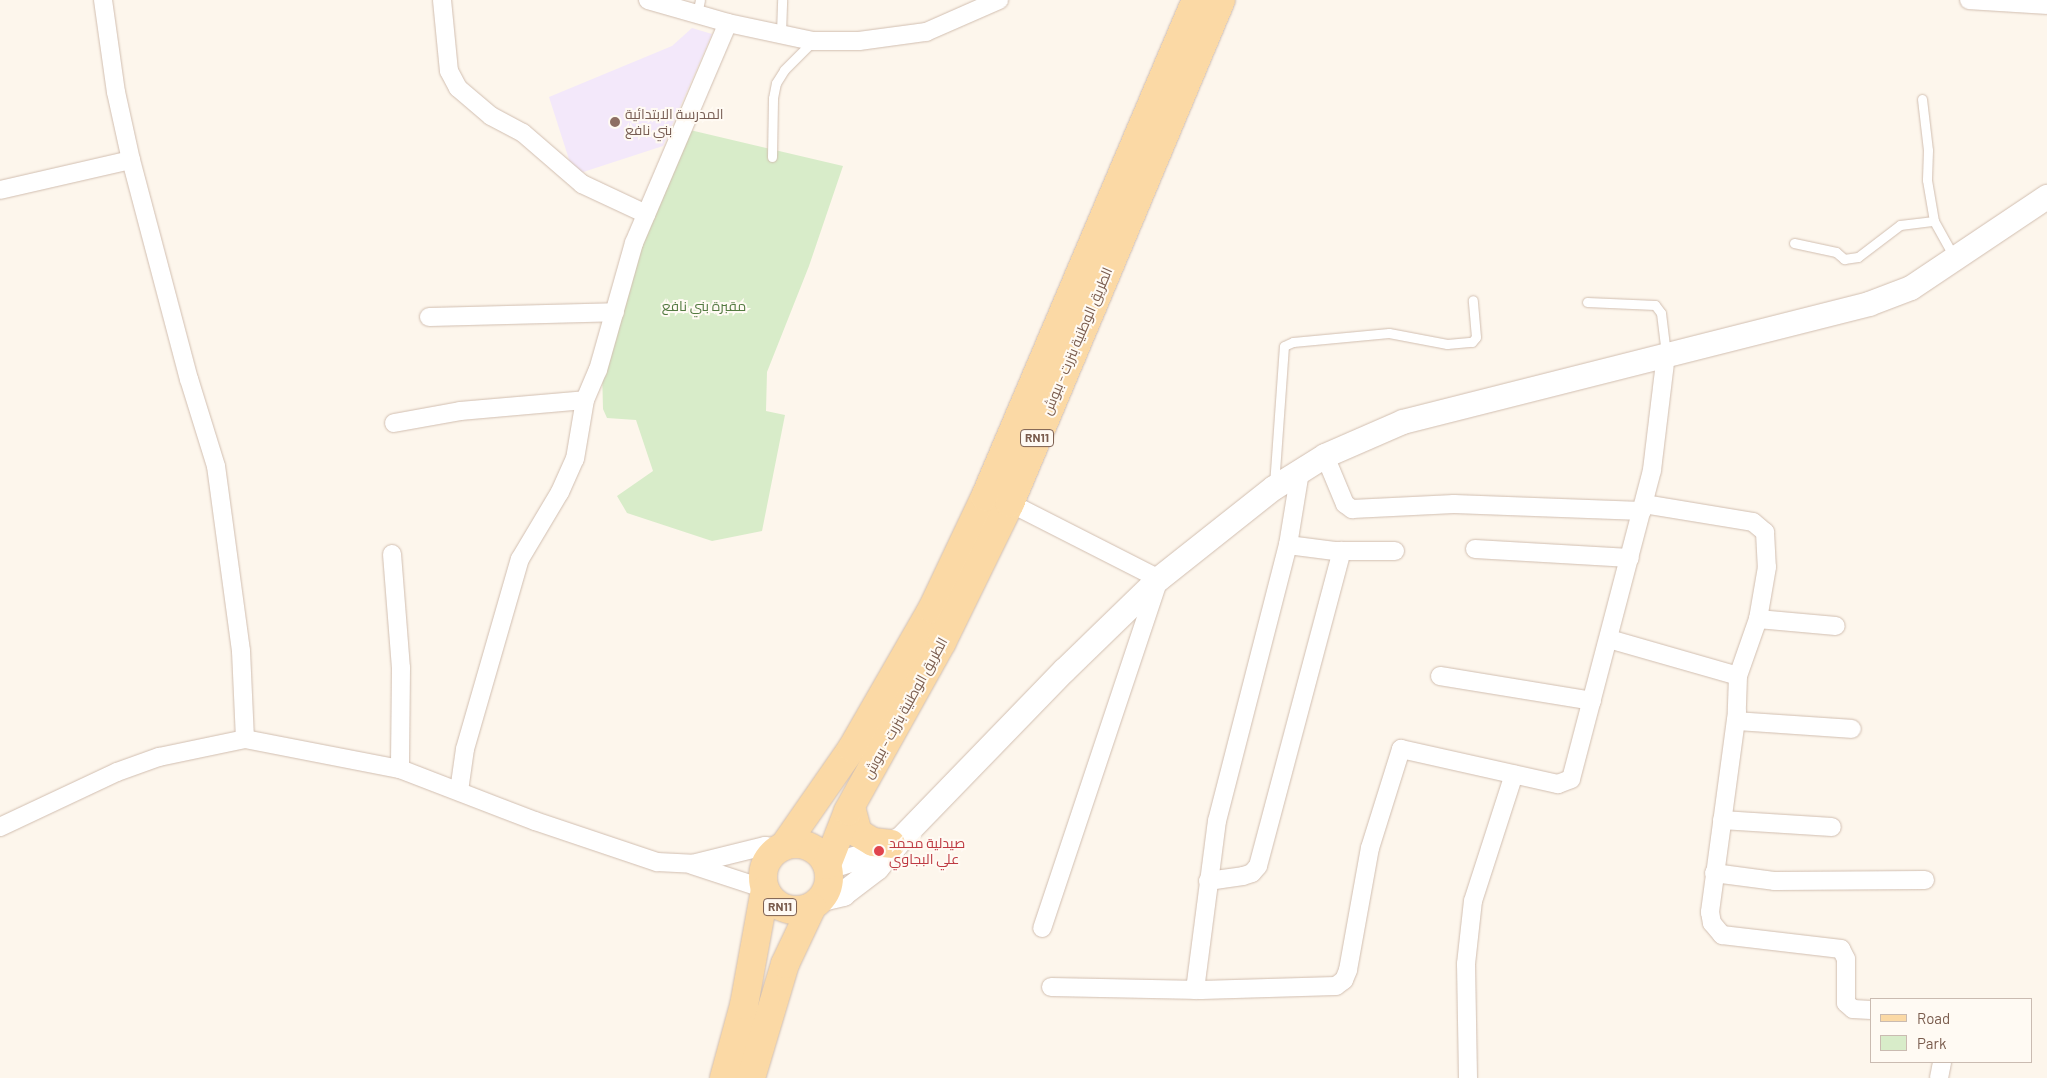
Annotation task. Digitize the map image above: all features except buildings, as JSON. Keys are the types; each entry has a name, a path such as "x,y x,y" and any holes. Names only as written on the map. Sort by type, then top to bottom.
{"main road":[{"name":"الطريق الوطنية بنزرت - ببوش","path":"782,847 852,748 932,609 989,488 1196,0"},
{"name":"الطريق الوطنية بنزرت - ببوش","path":"828,866 851,807 942,642 1010,502 1221,0"},
{"path":"851,807 858,833 873,842 896,841"},
{"path":"782,847 802,844 813,848 828,866"},
{"name":"RN11","path":"724,1078 744,1005 765,890 763,870 772,853 782,847"},
{"name":"RN11","path":"751,1078 785,964 829,884 828,866"},
{"name":"RN11","path":"765,890 771,900 785,909 802,910 817,903"}],"street":[{"path":"103,0 116,92 130,160 189,379 216,466 241,651 244,739"},
{"path":"442,0 449,71 458,88 491,116 523,133 582,184 646,214"},
{"path":"648,0 698,7 728,23 813,41 859,41 926,32 977,6 999,0"},
{"path":"1968,0 2041,3"},
{"path":"459,791 465,749 520,559 569,476 575,459 586,400 646,214 728,23"},
{"path":"0,190 130,160"},
{"path":"817,903 843,894 877,868 896,841 1065,670 1159,579 1274,488 1325,456 1403,422 1869,304 1911,288 2047,197"},
{"path":"429,318 615,312"},
{"path":"1051,986 1195,990 1328,988 1344,980 1370,848 1401,749 1558,784 1571,779 1643,508 1653,462 1666,354"},
{"path":"394,423 468,410 586,400"},
{"path":"1325,456 1345,504 1352,509 1454,504 1643,508 1753,522 1761,526 1766,541 1767,567 1758,619 1738,676 1736,721 1714,873 1710,912 1712,923 1722,936 1841,949 1846,959 1846,1003 1853,1010 1870,1010"},
{"path":"1195,990 1208,881 1227,777 1288,545 1300,472"},
{"path":"1010,502 1159,579"},
{"path":"1288,545 1342,551 1395,551"},
{"path":"1475,549 1630,558"},
{"path":"1208,881 1243,876 1252,873 1258,866 1342,551"},
{"path":"392,554 401,668 400,769"},
{"path":"1042,928 1159,579"},
{"path":"1758,619 1836,626"},
{"path":"1609,640 1738,676"},
{"path":"1440,676 1592,701"},
{"path":"1736,721 1852,729"},
{"path":"0,827 118,772 159,757 244,739 400,769 633,856 670,864 692,864 766,846 782,847"},
{"path":"1468,1078 1466,964 1473,901 1514,774"},
{"path":"1722,820 1832,827"},
{"path":"828,866 896,841"},
{"path":"692,864 765,890"},
{"path":"1714,873 1775,881 1925,880"},
{"path":"1939,1078 1942,1063"}],"lane":[{"path":"781,33 782,0"},
{"path":"772,157 772,98 776,83 784,70 813,41"},
{"path":"1922,99 1928,150 1927,180 1934,221 1955,259"},
{"path":"1794,243 1836,252 1844,259 1858,257 1900,225 1934,221"},
{"path":"1274,488 1284,346 1293,342 1389,333 1437,342 1472,342 1476,337 1473,300"},
{"path":"1587,302 1655,305 1661,313 1666,354"}],"shaded area":[{"name":"المدرسة الابتدائية بني نافع","path":"692,28 712,34 663,146 574,175 549,97 672,46"}],"green space":[{"name":"مقبرة بني نافع","path":"690,130 843,166 809,266 767,372 766,411 785,415 762,531 712,541 627,513 617,496 653,471 636,420 607,418 603,409 602,370 624,283"}],"place":[{"name":"المدرسة الابتدائية بني نافع","path":"615,122"},
{"name":"صيدلية محمد علي البجاوي","path":"879,851"}]}
